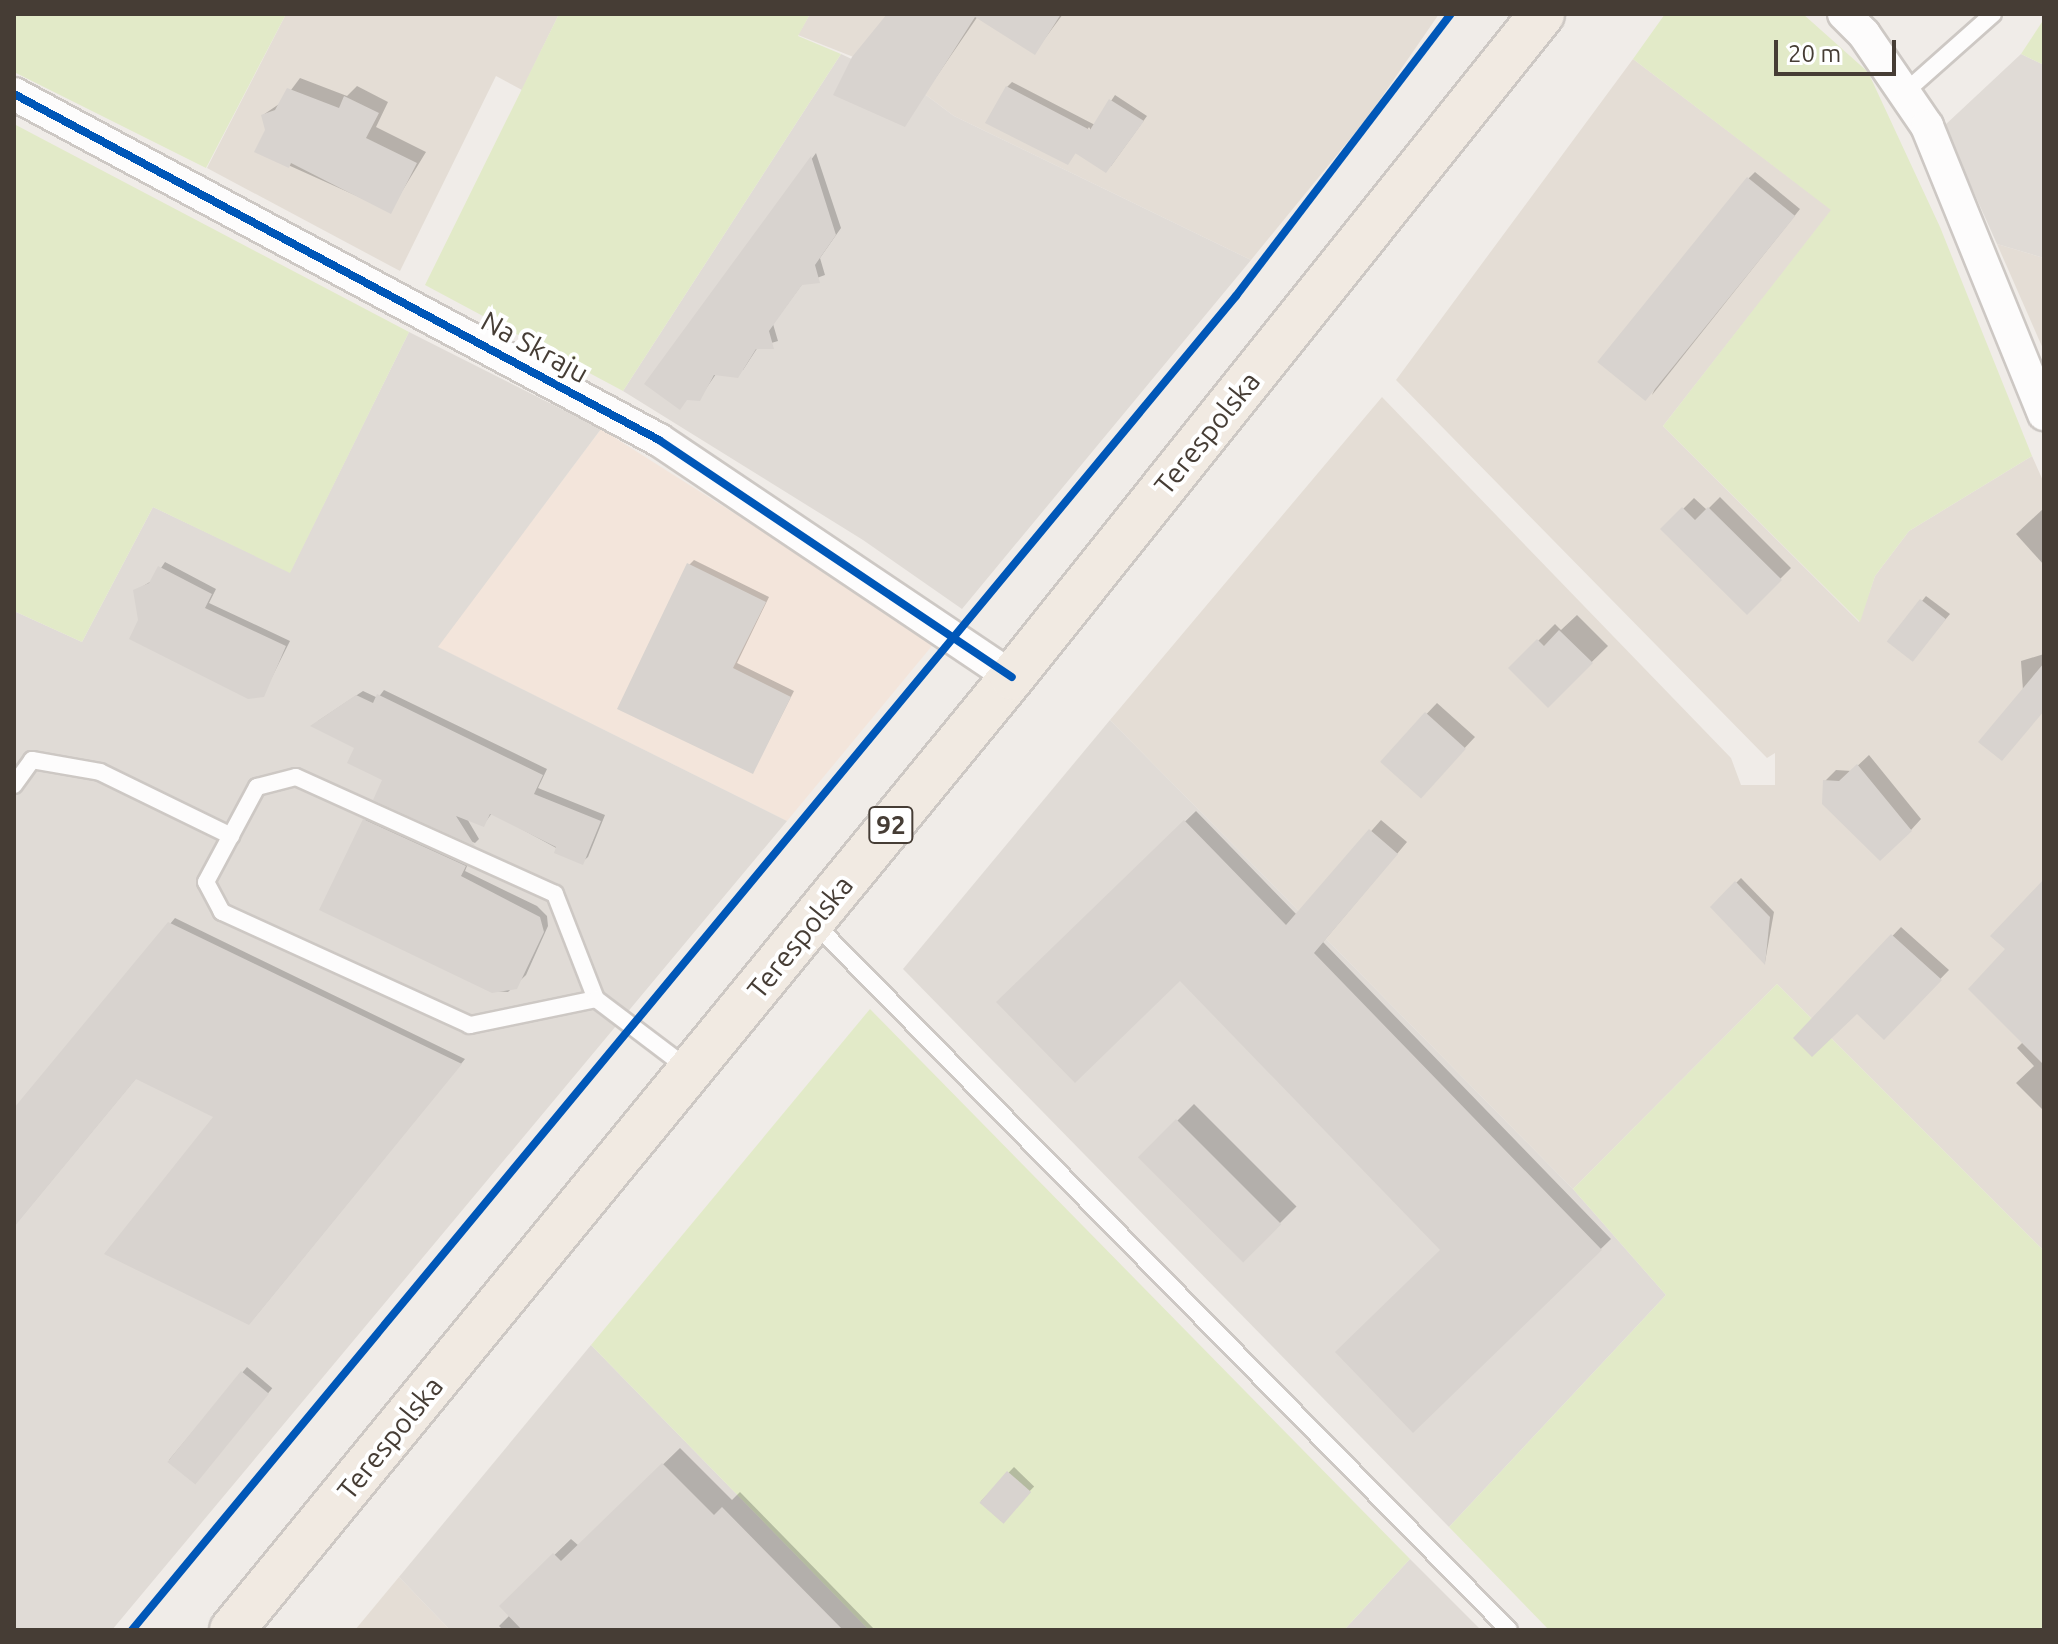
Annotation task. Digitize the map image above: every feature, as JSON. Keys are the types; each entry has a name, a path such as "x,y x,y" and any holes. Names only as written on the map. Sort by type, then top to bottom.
{"main road":[{"name":"Terespolska","path":"232,1630 1012,677 1542,14"}],"street":[{"path":"1844,14 1864,34 1927,126 2044,414"},
{"name":"Na Skraju","path":"14,94 649,434 1012,677"}],"lane":[{"path":"1904,93 1993,14"},
{"path":"14,785 32,760 100,772 231,836"},
{"path":"596,999 470,1025 222,912 206,882 257,787 296,777 555,894 596,999 691,1071"},
{"path":"813,921 1509,1630"}],"shaded area":[{"path":"286,14 559,14 522,90 496,76 400,271 207,168"},
{"path":"810,14 1439,14 1368,117 1251,260 954,116 922,92 856,58 798,35"},
{"path":"841,54 922,92 954,116 1251,260 962,609 863,540 623,391"},
{"path":"2021,54 2044,65 2044,258 1997,244 1944,126"},
{"path":"1633,59 1832,210 1663,426 1859,622 1875,576 1909,531 2032,456 2044,483 2044,1251 1777,984 1573,1189 1110,720 1382,397 1731,758 1741,785 1775,785 1775,753 1767,758 1396,380"},
{"path":"1997,244 2044,258 2044,351"},
{"path":"409,332 601,429 438,647 787,821 112,1630 14,1630 14,611 82,642 153,507 290,572"},
{"path":"601,429 936,641 787,821 437,647"},
{"path":"1110,720 1573,1189 1666,1295 1449,1527 903,969"},
{"path":"591,1345 869,1630 450,1630 399,1577"},
{"path":"1410,1559 1481,1630 1344,1630"},
{"path":"399,1577 450,1630 355,1630"}],"green space":[{"path":"14,14 286,14 206,168 14,72"},
{"path":"559,14 810,14 798,36 841,54 623,391 425,285"},
{"path":"1665,14 1803,14 1868,72 1940,227 2032,456 1909,531 1875,576 1860,622 1663,426 1831,210 1633,59"},
{"path":"2044,19 2044,65 2021,54"},
{"path":"14,124 409,332 290,573 153,507 82,642 14,611"},
{"path":"1777,984 2044,1251 2044,1630 1549,1630 1449,1527 1666,1295 1573,1189"},
{"path":"870,1009 1410,1559 1344,1630 869,1630 591,1345"}],"building":[{"path":"887,14 1061,14 1035,55 975,17 905,127 833,95 852,57"},
{"path":"1006,86 1090,130 1109,99 1144,121 1106,173 1076,153 1068,165 985,123"},
{"path":"287,88 339,108 344,96 379,113 366,138 417,163 391,214 291,163 289,168 254,152 265,130 261,115 275,110"},
{"path":"811,156 836,235 815,265 820,283 802,285 769,331 774,349 756,349 738,378 714,375 700,401 687,400 680,410 644,384"},
{"path":"1747,177 1795,216 1645,401 1597,362"},
{"path":"1682,507 1695,520 1708,507 1782,580 1747,615 1660,529"},
{"path":"687,563 766,602 733,668 791,697 753,774 617,709"},
{"path":"158,566 212,594 205,608 286,646 264,697 248,699 129,639 138,620 133,590 149,583"},
{"path":"1920,599 1946,619 1913,662 1887,642"},
{"path":"1559,630 1593,663 1548,708 1508,668 1537,639 1544,646"},
{"path":"2044,663 2044,711 2002,761 1978,742"},
{"path":"377,694 543,775 534,794 601,821 583,865 554,853 556,847 490,814 484,827 456,816 475,846 373,800 382,780 347,763 354,748 310,726 356,695 373,703"},
{"path":"1425,712 1466,749 1421,799 1380,762"},
{"path":"1857,764 1912,831 1880,861 1822,804 1823,780 1839,781"},
{"path":"363,819 466,866 461,876 540,917 544,932 517,989 492,993 319,910"},
{"path":"1184,820 1286,925 1369,829 1398,854 1314,953 1602,1250 1413,1433 1335,1352 1440,1250 1180,981 1075,1083 996,1002"},
{"path":"2044,879 2044,1065 1968,989 2005,949 1990,936"},
{"path":"1735,881 1770,917 1765,965 1710,907"},
{"path":"168,922 462,1064 249,1325 104,1254 213,1117 136,1079 14,1227 14,1108"},
{"path":"1891,934 1942,980 1884,1040 1857,1014 1812,1057 1793,1038"},
{"path":"1176,1119 1281,1224 1243,1263 1138,1157"},
{"path":"241,1371 269,1394 195,1485 167,1462"},
{"path":"662,1463 714,1515 722,1507 843,1630 522,1630 499,1606 553,1553 561,1561"},
{"path":"1007,1471 1031,1492 1004,1524 979,1503"}],"cycle path":[{"path":"132,1630 1236,296 1451,14"},
{"path":"14,94 659,440 1012,677"}]}
